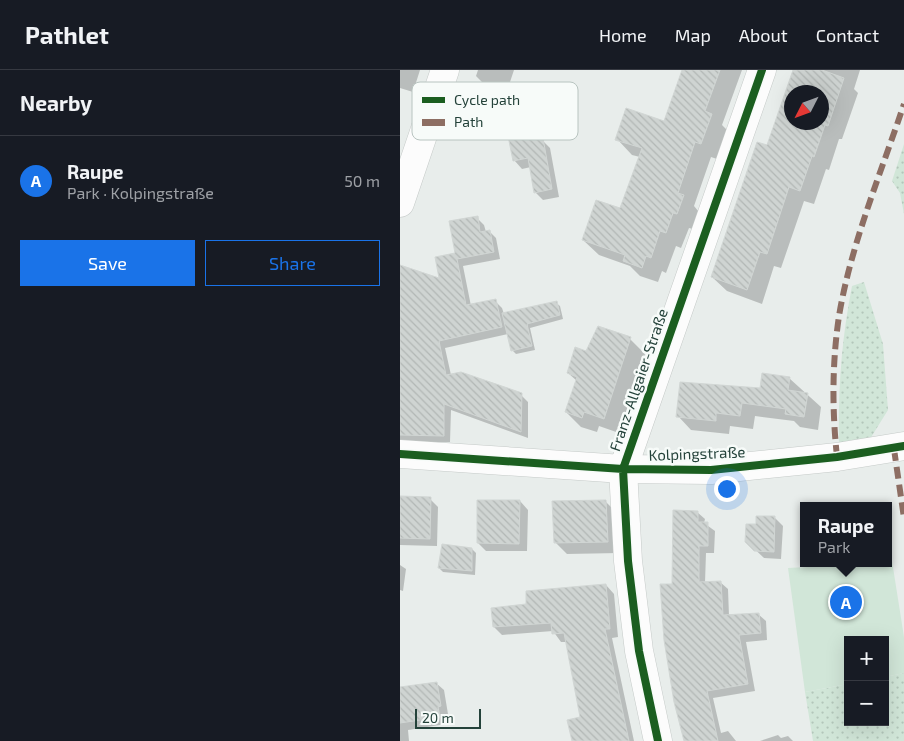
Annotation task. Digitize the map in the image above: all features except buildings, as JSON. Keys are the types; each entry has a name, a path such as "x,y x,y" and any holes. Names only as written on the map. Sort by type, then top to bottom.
{"street":[{"path":"442,82 446,70"},
{"name":"Franz-Allgaier-Straße","path":"658,741 639,651 628,561 623,469 762,70"},
{"path":"400,203 422,140"},
{"name":"Kolpingstraße","path":"400,454 623,469 711,470 837,457 904,446"}],"green space":[{"path":"904,144 904,214 900,193 892,181"},
{"path":"864,282 883,344 888,410 870,439 839,447 841,366 848,307 852,286"},
{"path":"892,561 904,637 904,673 889,676 889,636 844,636 844,685 805,692 788,568 892,567"},
{"path":"904,673 904,741 813,741 805,692 844,685 844,726 889,726 889,676"}],"marked path":[{"path":"837,457 834,422 835,351 844,289 867,209 904,104"},
{"path":"894,449 904,518"}],"cycle path":[{"path":"658,741 639,651 628,561 623,469 762,70"},
{"path":"400,454 623,469 711,470 837,457 904,446"}],"place":[{"name":"Raupe","path":"846,602"}]}
